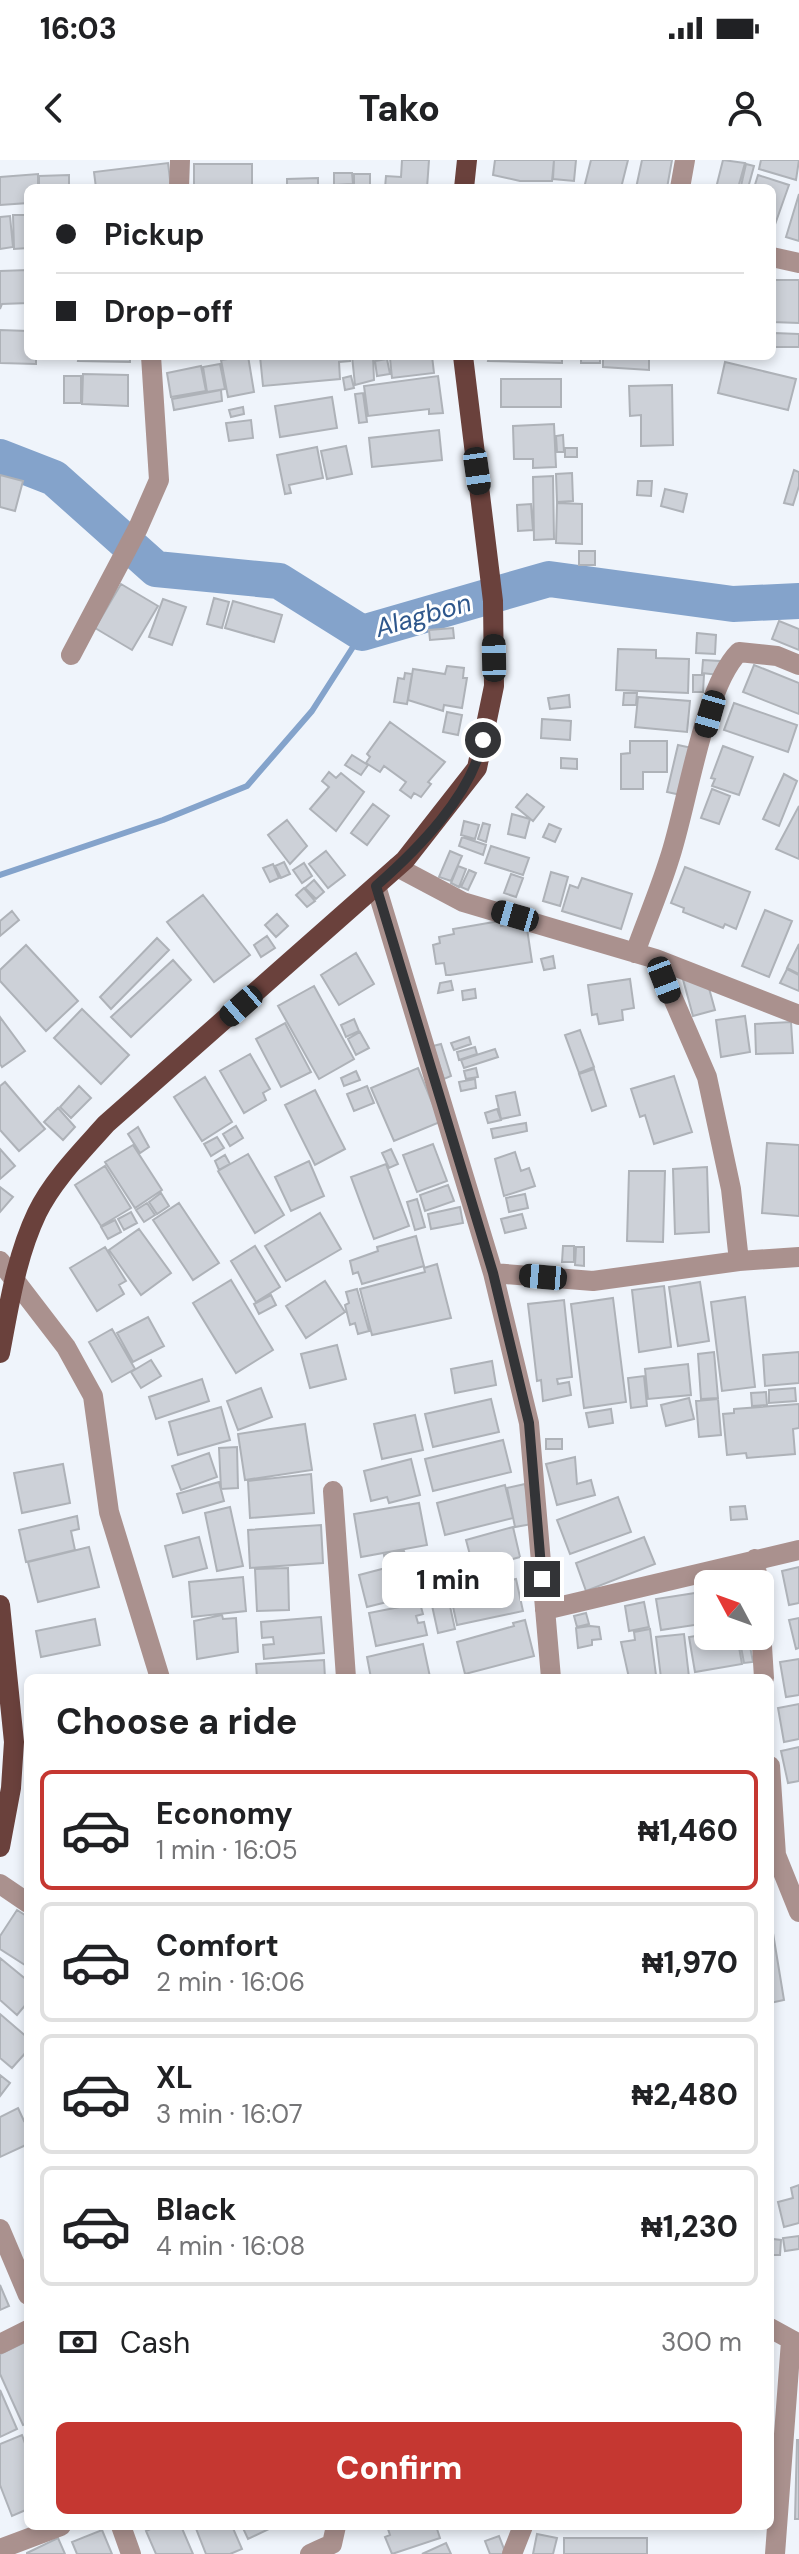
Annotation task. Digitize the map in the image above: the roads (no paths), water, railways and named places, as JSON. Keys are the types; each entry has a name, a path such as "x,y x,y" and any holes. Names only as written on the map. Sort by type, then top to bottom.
{"main road":[{"path":"465,184 467,160"},
{"path":"0,1353 7,1268 37,1212 71,1163 106,1124 397,867 477,768 494,686 493,601 464,360"},
{"path":"0,1605 14,1742 11,1788 0,1847"}],"street":[{"path":"179,184 180,160"},
{"path":"681,184 685,160"},
{"path":"776,258 799,263"},
{"path":"71,655 123,558 159,480 151,360"},
{"path":"635,953 670,860 716,695 729,662 739,652 777,656 799,665"},
{"path":"397,867 463,902 656,959 799,1015"},
{"path":"376,886 493,1273 529,1423 551,1674"},
{"path":"656,959 707,1077 731,1189 739,1261"},
{"path":"493,1273 593,1281 739,1261 799,1257"},
{"path":"7,1268 66,1347 93,1396 109,1512 159,1674"},
{"path":"333,1491 346,1674"},
{"path":"545,1610 799,1550"},
{"path":"755,1559 756,1570"},
{"path":"762,1650 764,1674"},
{"path":"774,1858 799,1912"},
{"path":"0,1884 24,1900"},
{"path":"0,2229 24,2286"},
{"path":"774,2330 795,2343 775,2554"},
{"path":"0,2344 24,2332"},
{"path":"0,2549 50,2530"},
{"path":"122,2530 131,2554"},
{"path":"310,2554 332,2544 335,2530"},
{"path":"512,2554 521,2530"}],"waterway":[{"name":"Alagbon","path":"0,457 54,478 156,569 279,581 362,633 549,579 733,604 799,601"},
{"path":"0,875 163,820 247,786 312,711 362,633"}]}
